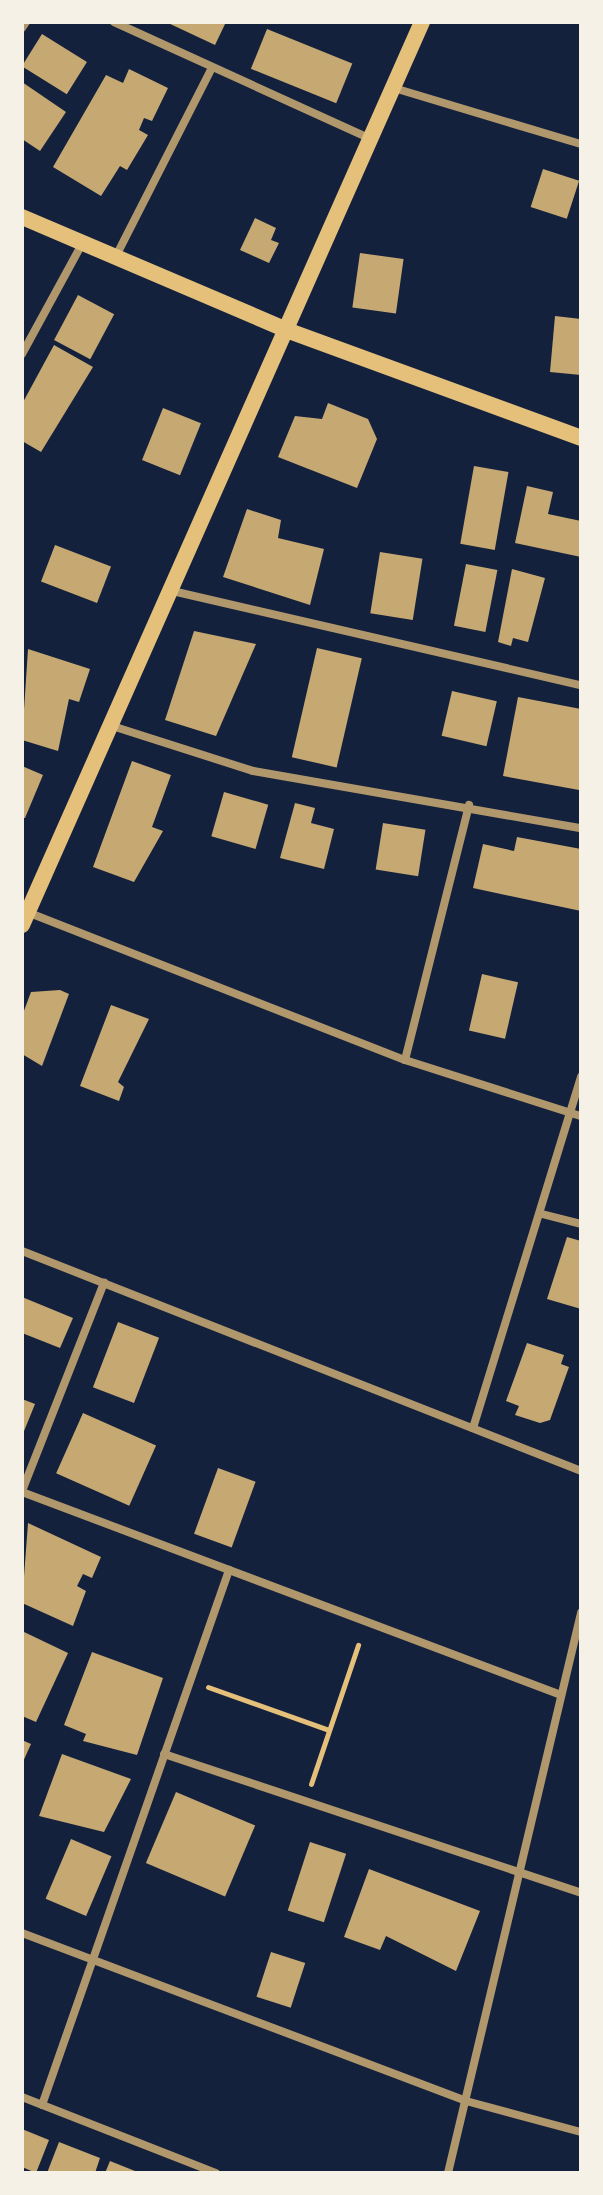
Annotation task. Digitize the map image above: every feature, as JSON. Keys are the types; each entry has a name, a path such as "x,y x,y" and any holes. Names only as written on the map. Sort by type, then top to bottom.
{"main road":[{"path":"24,916 167,589 289,331 422,22"},
{"path":"22,217 289,331 581,438"}],"street":[{"path":"22,28 26,22"},
{"path":"114,22 372,140"},
{"path":"115,258 212,68"},
{"path":"394,88 581,144"},
{"path":"22,354 82,244"},
{"path":"167,589 581,685"},
{"path":"109,725 253,771 469,805 581,828"},
{"path":"405,1060 469,805"},
{"path":"24,916 405,1060 578,1115"},
{"path":"473,1428 542,1214 578,1115 581,1076"},
{"path":"542,1214 581,1224"},
{"path":"22,1251 581,1471"},
{"path":"104,1283 22,1491 561,1695"},
{"path":"42,2105 229,1570"},
{"path":"448,2173 581,1613"},
{"path":"164,1754 581,1893"},
{"path":"22,1933 466,2101 581,2132"},
{"path":"22,2097 216,2173"}],"path":[{"path":"304,1801 358,1645"},
{"path":"208,1687 329,1730"}],"building":[{"path":"166,22 226,22 215,45"},
{"path":"267,29 352,63 336,103 251,69"},
{"path":"42,34 87,62 67,94 22,66"},
{"path":"129,69 168,88 152,121 144,118 139,130 148,135 127,170 120,166 101,196 53,167 106,75 123,83"},
{"path":"22,82 66,112 40,151 22,139"},
{"path":"543,169 579,181 567,219 531,207"},
{"path":"255,218 276,228 271,240 279,243 269,263 240,250"},
{"path":"360,253 404,259 396,314 352,307"},
{"path":"78,295 114,314 90,359 54,340"},
{"path":"555,316 581,319 581,375 550,372"},
{"path":"54,345 93,367 41,452 22,441 22,404"},
{"path":"328,403 368,419 377,439 357,488 278,457 295,416 322,419"},
{"path":"163,408 201,423 180,475 142,460"},
{"path":"474,466 508,472 495,550 460,544"},
{"path":"527,486 553,492 548,514 581,521 581,557 515,543"},
{"path":"247,509 281,520 278,538 324,549 310,605 223,577"},
{"path":"55,545 111,567 97,603 41,581"},
{"path":"380,552 422,559 413,620 370,613"},
{"path":"466,564 497,570 485,632 454,626"},
{"path":"512,569 545,578 528,642 513,638 511,646 498,642"},
{"path":"194,631 256,644 216,736 165,720"},
{"path":"317,648 362,658 337,767 292,757"},
{"path":"28,649 90,669 79,702 69,699 58,751 22,740"},
{"path":"452,691 497,701 486,746 442,736"},
{"path":"518,697 581,709 579,790 503,776"},
{"path":"132,761 171,775 152,827 163,831 134,882 93,867"},
{"path":"22,766 43,775 25,818 22,818"},
{"path":"224,792 268,805 256,849 211,836"},
{"path":"295,803 315,808 311,823 334,829 324,869 280,858"},
{"path":"383,823 425,830 418,876 376,869"},
{"path":"517,837 581,849 581,911 473,888 483,844 514,851"},
{"path":"482,974 518,982 505,1039 469,1031"},
{"path":"60,990 69,994 42,1066 22,1054 22,1016 31,992"},
{"path":"111,1005 149,1019 118,1082 124,1087 119,1101 80,1086"},
{"path":"567,1237 581,1241 581,1309 547,1299"},
{"path":"22,1297 73,1318 60,1348 22,1333"},
{"path":"118,1322 159,1338 134,1403 93,1387"},
{"path":"527,1343 564,1355 561,1364 569,1367 550,1420 540,1423 515,1415 519,1406 506,1401"},
{"path":"22,1399 35,1404 22,1436"},
{"path":"83,1413 156,1446 129,1506 56,1473"},
{"path":"218,1468 256,1482 232,1547 194,1534"},
{"path":"28,1523 101,1557 92,1578 83,1574 77,1586 86,1591 73,1626 22,1603"},
{"path":"22,1631 68,1653 36,1722 22,1716"},
{"path":"92,1652 163,1678 137,1755 83,1741 86,1734 64,1725"},
{"path":"22,1740 31,1744 22,1764"},
{"path":"62,1754 131,1779 104,1832 39,1816"},
{"path":"176,1792 255,1826 225,1896 146,1863"},
{"path":"71,1839 112,1856 86,1916 46,1899"},
{"path":"310,1842 346,1854 324,1922 288,1910"},
{"path":"369,1869 480,1911 456,1971 386,1936 380,1950 344,1937"},
{"path":"271,1952 305,1963 291,2008 256,1997"},
{"path":"22,2129 49,2140 36,2173 22,2167"},
{"path":"59,2142 100,2158 95,2173 47,2173"},
{"path":"110,2161 140,2173 105,2173"}]}
